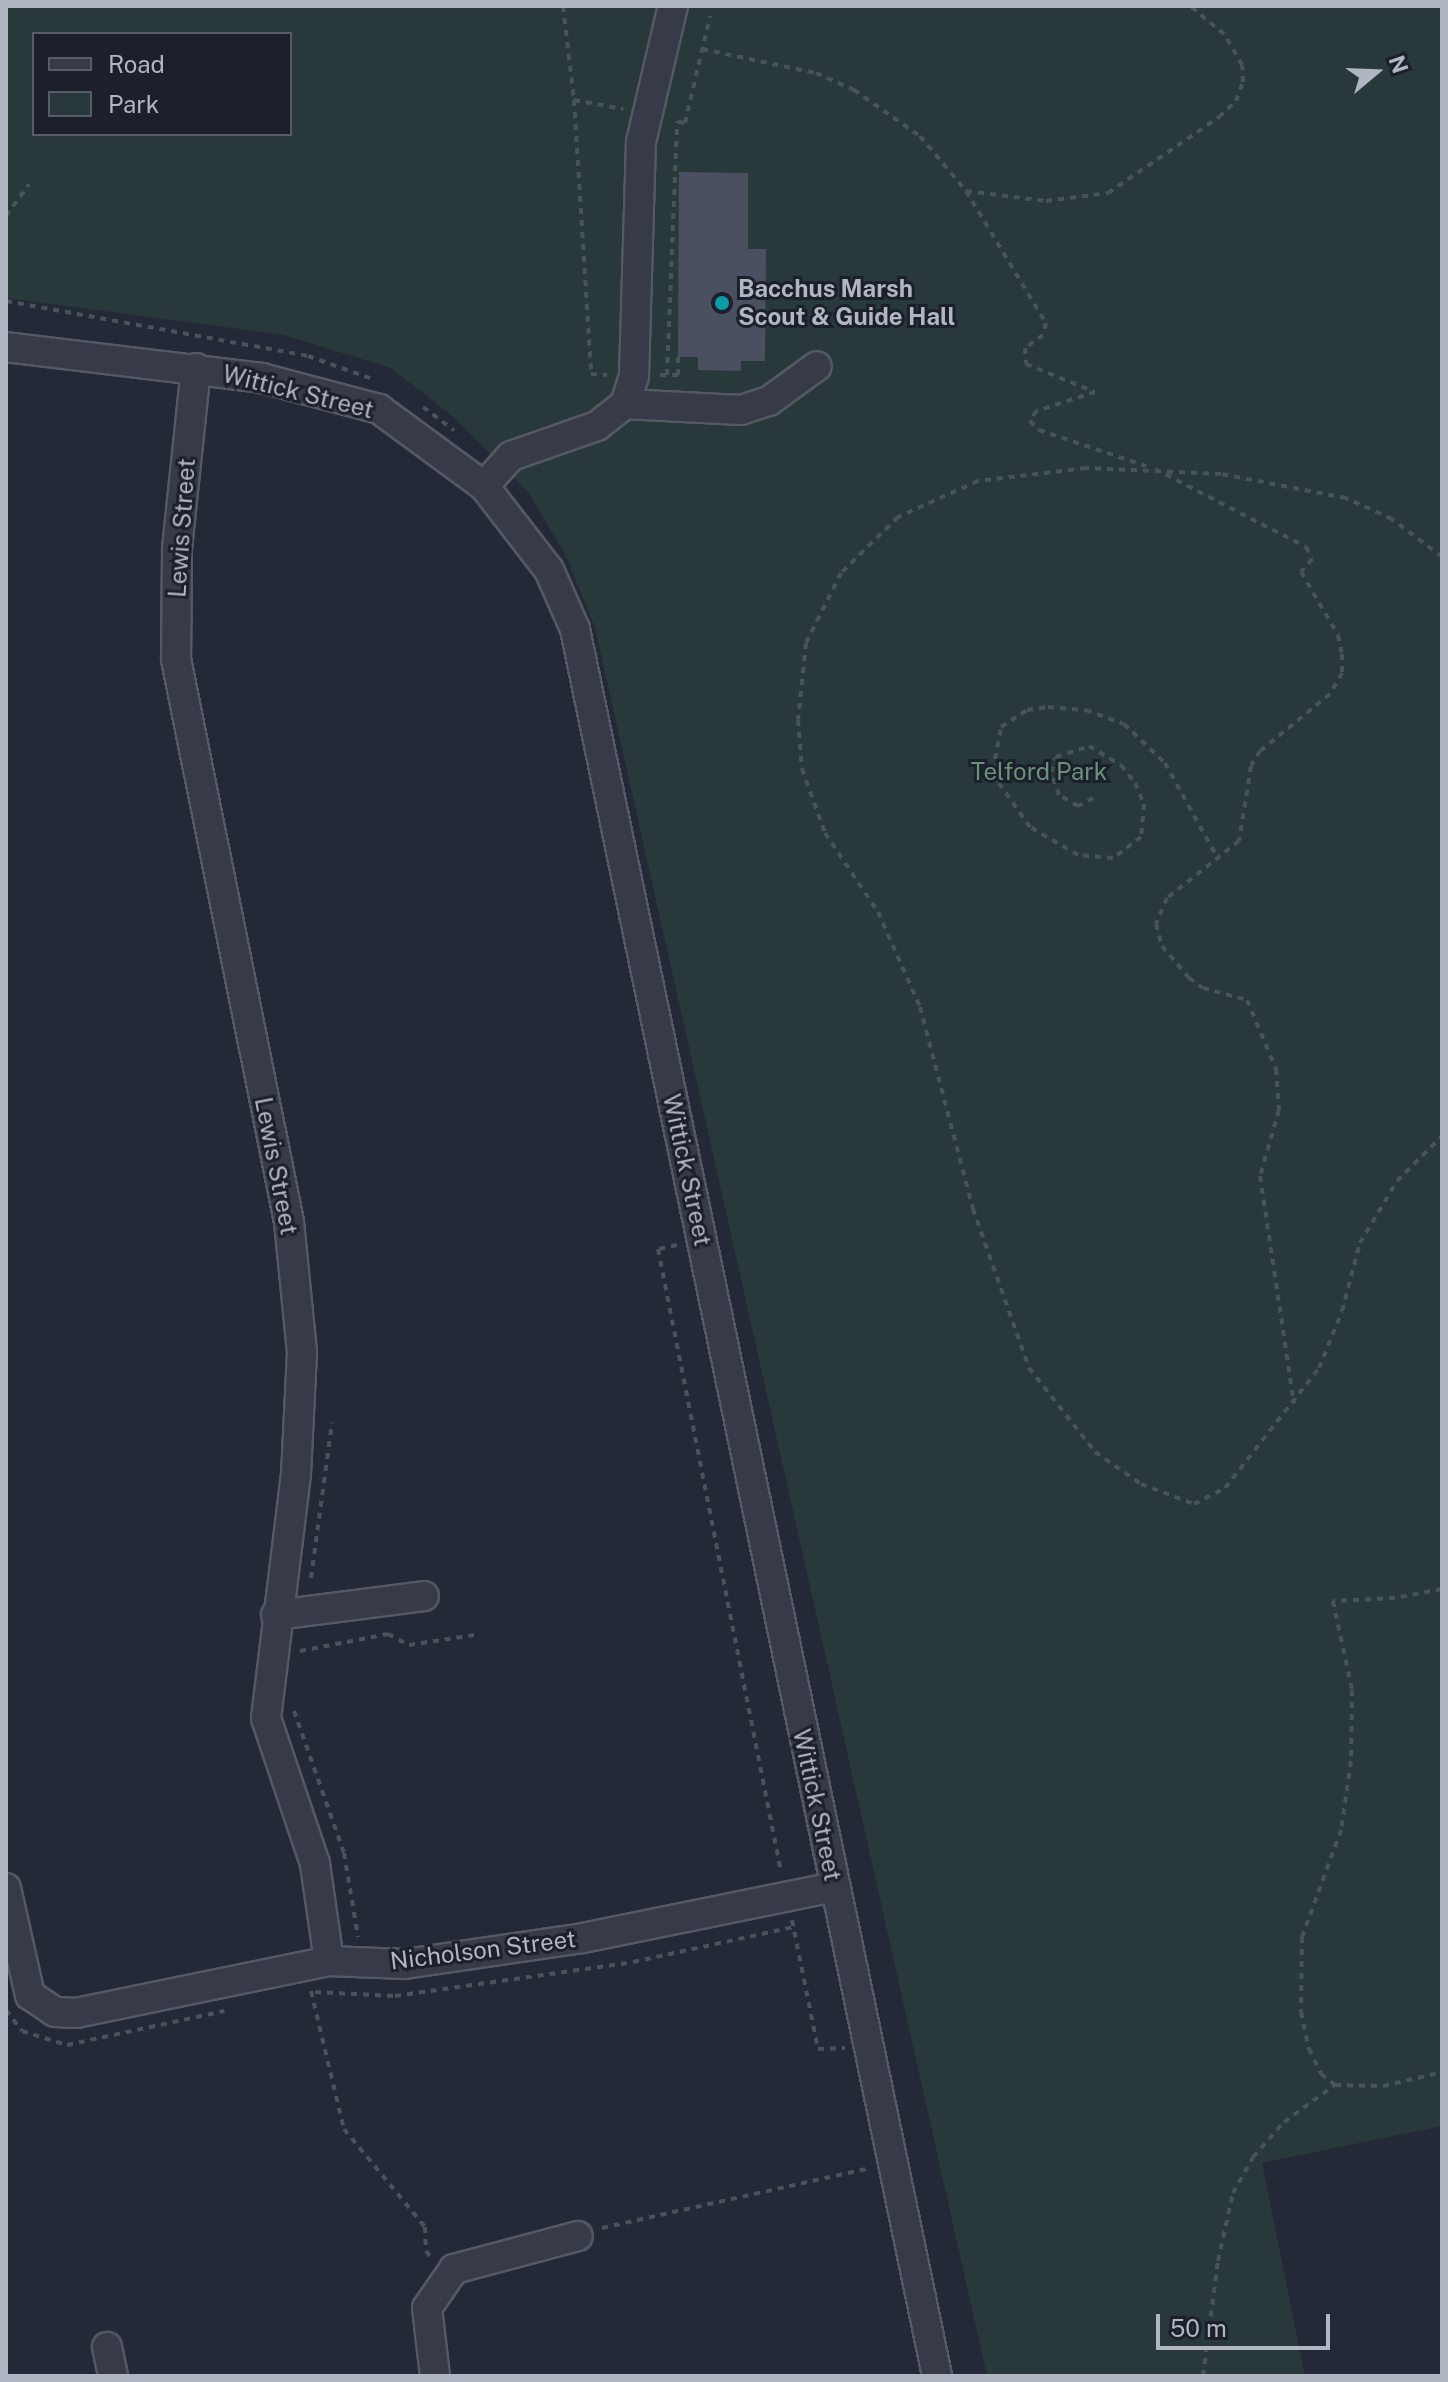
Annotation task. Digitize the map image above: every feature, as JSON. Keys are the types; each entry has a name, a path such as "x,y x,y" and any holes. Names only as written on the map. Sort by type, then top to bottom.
{"street":[{"path":"484,486 511,456 597,426 625,404 634,376 641,142 673,6"},
{"name":"Wittick Street","path":"6,347 262,378 379,409 484,486 549,570 575,629 937,2376"},
{"path":"625,404 741,410 769,401 817,366"},
{"name":"Lewis Street","path":"196,368 177,550 176,659 289,1222 302,1352 296,1474 276,1615 266,1718 315,1864 317,1963"},
{"path":"276,1615 424,1596"},
{"name":"Nicholson Street","path":"6,1888 24,1977 39,2004 55,2012 76,2013 317,1963 405,1964 583,1938 834,1887"},
{"path":"435,2376 427,2308 454,2269 578,2236"},
{"path":"107,2347 113,2376"}],"path":[{"path":"563,6 574,100 591,374 678,375 678,357"},
{"path":"966,191 1046,201 1108,193 1219,117 1236,101 1243,82 1242,65 1224,34 1190,6"},
{"path":"702,49 816,73 854,90 920,136 966,191 1046,323 1043,335 1025,348 1026,364 1095,392 1036,411 1030,421 1034,426 1151,467 1306,547 1312,559 1302,575 1338,635 1342,673 1330,694 1255,759 1239,841 1167,898 1158,914 1157,934 1170,958 1203,988 1247,1000 1276,1069 1279,1110 1260,1176 1295,1406"},
{"path":"667,375 677,121"},
{"path":"6,216 29,184"},
{"path":"6,202 12,208"},
{"path":"1442,557 1392,519 1346,498 1221,474 1151,467 1086,468 978,481 898,517 841,573 806,643 798,720 802,769 825,833 878,912 904,967 945,1088 973,1209 1000,1293 1029,1368 1057,1409 1095,1452 1141,1484 1194,1504 1225,1488 1295,1406 1335,1333 1360,1243 1397,1181 1442,1136"},
{"path":"1093,798 1078,806 1059,795 1051,772 1056,757 1089,746 1121,765 1135,783 1144,804 1141,837 1113,858 1078,855 1030,827 998,782 995,759 1001,727 1014,716 1048,707 1086,710 1124,724 1165,763 1218,859"},
{"path":"701,1240 658,1249 818,2049 868,2047"},
{"path":"297,1663 309,1611 332,1422"},
{"path":"1442,1589 1333,1601 1352,1690 1351,1761 1341,1830 1302,1937 1301,2012 1309,2049 1321,2074 1335,2085 1383,2086 1442,2072"},
{"path":"300,1651 388,1634 409,1645 474,1635"},
{"path":"290,1700 344,1853 366,1995"},
{"path":"317,1963 344,2129 425,2227 426,2251 448,2278"},
{"path":"1203,2376 1218,2261 1233,2193 1253,2157 1284,2122 1335,2085"},
{"path":"578,2236 892,2163"}],"green space":[{"name":"Telford Park","path":"6,6 1442,6 1442,2126 1262,2163 1305,2376 987,2376 595,628 566,556 528,492 456,419 391,368 284,335 6,298"}],"building":[{"name":"Bacchus Marsh Scout & Guide Hall","path":"679,172 748,173 748,249 766,249 765,361 741,361 741,371 698,370 698,357 678,357"}],"place":[{"name":"Bacchus Marsh Scout & Guide Hall","path":"722,303"}]}
